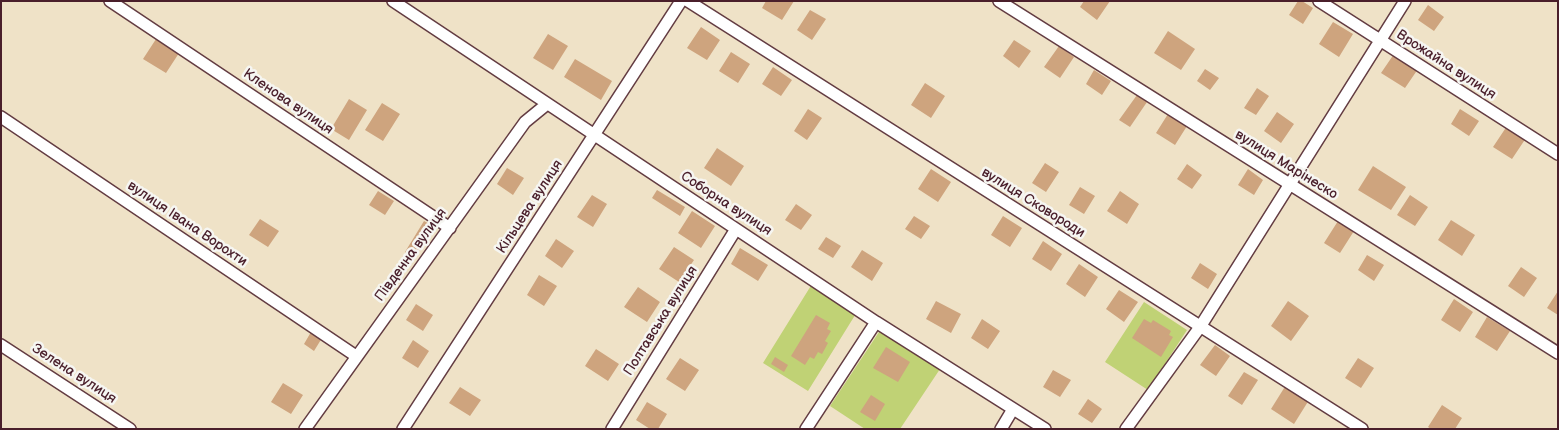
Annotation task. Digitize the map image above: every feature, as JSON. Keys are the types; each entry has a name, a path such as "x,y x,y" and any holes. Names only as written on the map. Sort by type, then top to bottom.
{"street":[{"name":"Кленова вулиця","path":"110,1 450,228"},
{"name":"Соборна вулиця","path":"393,1 876,322 1045,429"},
{"name":"Кільцева вулиця","path":"403,429 681,1"},
{"name":"вулиця Сковороди","path":"688,1 1362,429"},
{"name":"вулиця Марінеско","path":"999,1 1558,353"},
{"name":"Врожайна вулиця","path":"1319,1 1558,154"},
{"path":"1126,429 1200,327 1405,1"},
{"name":"Південна вулиця","path":"305,429 525,122 547,104"},
{"name":"вулиця Івана Ворохти","path":"1,117 356,356"},
{"name":"Полтавська вулиця","path":"614,428 736,229"},
{"path":"806,429 876,322"},
{"name":"Зелена вулиця","path":"1,345 130,429"},
{"path":"1001,429 1013,409"}],"green space":[{"path":"812,284 857,312 808,391 763,363"},
{"path":"1144,302 1187,330 1148,390 1105,362"},
{"path":"881,329 940,369 900,429 865,429 830,406"}],"building":[{"path":"766,1 794,1 782,20 762,8"},
{"path":"1084,1 1110,1 1097,20 1080,7"},
{"path":"1298,1 1302,1 1313,8 1303,24 1289,15"},
{"path":"1428,5 1444,17 1434,31 1418,20"},
{"path":"810,10 826,19 812,40 797,30"},
{"path":"1333,22 1353,34 1339,57 1319,44"},
{"path":"701,27 720,40 707,60 687,48"},
{"path":"1168,31 1195,49 1181,70 1154,53"},
{"path":"548,34 568,46 553,70 533,58"},
{"path":"158,36 181,50 166,73 143,59"},
{"path":"1014,40 1031,51 1019,68 1003,56"},
{"path":"1059,46 1074,57 1060,78 1044,67"},
{"path":"731,52 750,64 738,83 719,71"},
{"path":"1394,54 1418,69 1405,88 1381,73"},
{"path":"575,59 612,81 601,100 564,77"},
{"path":"773,67 792,80 781,96 762,84"},
{"path":"1205,69 1219,78 1210,90 1197,81"},
{"path":"1094,70 1111,81 1102,95 1086,84"},
{"path":"925,83 945,96 931,118 911,105"},
{"path":"1257,88 1269,96 1256,115 1244,108"},
{"path":"1137,95 1147,102 1130,127 1119,120"},
{"path":"349,99 367,110 349,140 331,129"},
{"path":"382,103 400,114 383,141 365,130"},
{"path":"808,109 822,118 807,140 794,131"},
{"path":"1460,109 1479,121 1469,136 1451,124"},
{"path":"1277,112 1294,124 1281,143 1264,131"},
{"path":"1168,114 1187,126 1175,145 1156,133"},
{"path":"1507,126 1526,138 1512,159 1493,147"},
{"path":"717,148 744,166 731,186 704,168"},
{"path":"1045,163 1059,172 1046,192 1032,183"},
{"path":"1187,164 1202,175 1192,189 1177,179"},
{"path":"1373,166 1406,187 1391,210 1358,190"},
{"path":"507,168 524,178 513,195 497,184"},
{"path":"931,169 951,182 938,202 918,189"},
{"path":"1248,169 1263,180 1254,195 1238,185"},
{"path":"1080,187 1095,196 1084,214 1069,205"},
{"path":"657,190 685,207 680,216 652,198"},
{"path":"378,191 394,201 385,215 369,205"},
{"path":"1120,191 1139,204 1127,224 1107,211"},
{"path":"592,195 607,204 593,227 577,217"},
{"path":"1410,195 1428,207 1415,226 1397,215"},
{"path":"796,204 812,215 801,230 785,220"},
{"path":"692,211 715,226 701,248 678,233"},
{"path":"914,216 930,226 921,239 905,229"},
{"path":"1003,216 1022,228 1010,247 991,235"},
{"path":"260,219 279,231 268,247 249,235"},
{"path":"1451,220 1475,235 1462,256 1438,240"},
{"path":"424,221 433,226 414,257 405,252"},
{"path":"1338,221 1354,231 1340,253 1324,243"},
{"path":"826,237 841,246 833,258 818,249"},
{"path":"556,239 574,251 562,268 545,256"},
{"path":"1043,241 1062,254 1051,271 1032,259"},
{"path":"674,247 694,260 679,282 659,269"},
{"path":"740,248 768,265 758,281 731,264"},
{"path":"862,250 883,263 872,281 851,267"},
{"path":"1367,255 1384,265 1374,281 1358,270"},
{"path":"1200,263 1217,274 1208,289 1191,278"},
{"path":"1079,264 1098,277 1085,297 1066,284"},
{"path":"1521,267 1537,278 1524,297 1508,286"},
{"path":"539,275 557,286 544,306 527,295"},
{"path":"638,287 660,302 647,322 624,307"},
{"path":"1119,290 1138,302 1124,322 1106,309"},
{"path":"1558,291 1558,315 1547,308"},
{"path":"1454,299 1473,312 1460,332 1441,320"},
{"path":"936,301 961,314 951,333 926,319"},
{"path":"1288,301 1309,316 1291,341 1271,326"},
{"path":"416,304 433,315 423,331 406,320"},
{"path":"816,315 830,323 827,329 831,331 825,341 828,343 822,354 818,352 814,359 810,357 805,365 791,356"},
{"path":"1487,317 1510,331 1497,351 1475,337"},
{"path":"982,319 1000,331 988,349 971,338"},
{"path":"1144,319 1151,323 1153,320 1171,331 1169,335 1173,337 1161,357 1132,338"},
{"path":"311,332 322,338 314,351 304,344"},
{"path":"413,340 429,351 418,368 402,358"},
{"path":"1215,345 1230,356 1216,376 1200,365"},
{"path":"886,347 910,362 898,382 873,368"},
{"path":"596,349 619,364 608,381 585,366"},
{"path":"775,357 788,365 784,372 771,364"},
{"path":"680,358 699,370 685,391 666,379"},
{"path":"1358,358 1374,368 1361,388 1345,378"},
{"path":"1053,370 1071,380 1060,397 1043,387"},
{"path":"1244,372 1258,380 1242,405 1228,396"},
{"path":"283,383 303,395 291,414 271,402"},
{"path":"1286,385 1309,400 1294,424 1271,409"},
{"path":"460,387 481,400 470,416 449,403"},
{"path":"871,395 885,404 875,421 860,412"},
{"path":"1088,399 1102,409 1092,423 1078,414"},
{"path":"647,402 667,414 658,429 650,429 636,420"},
{"path":"1442,405 1462,418 1455,429 1431,429 1428,427"}]}
